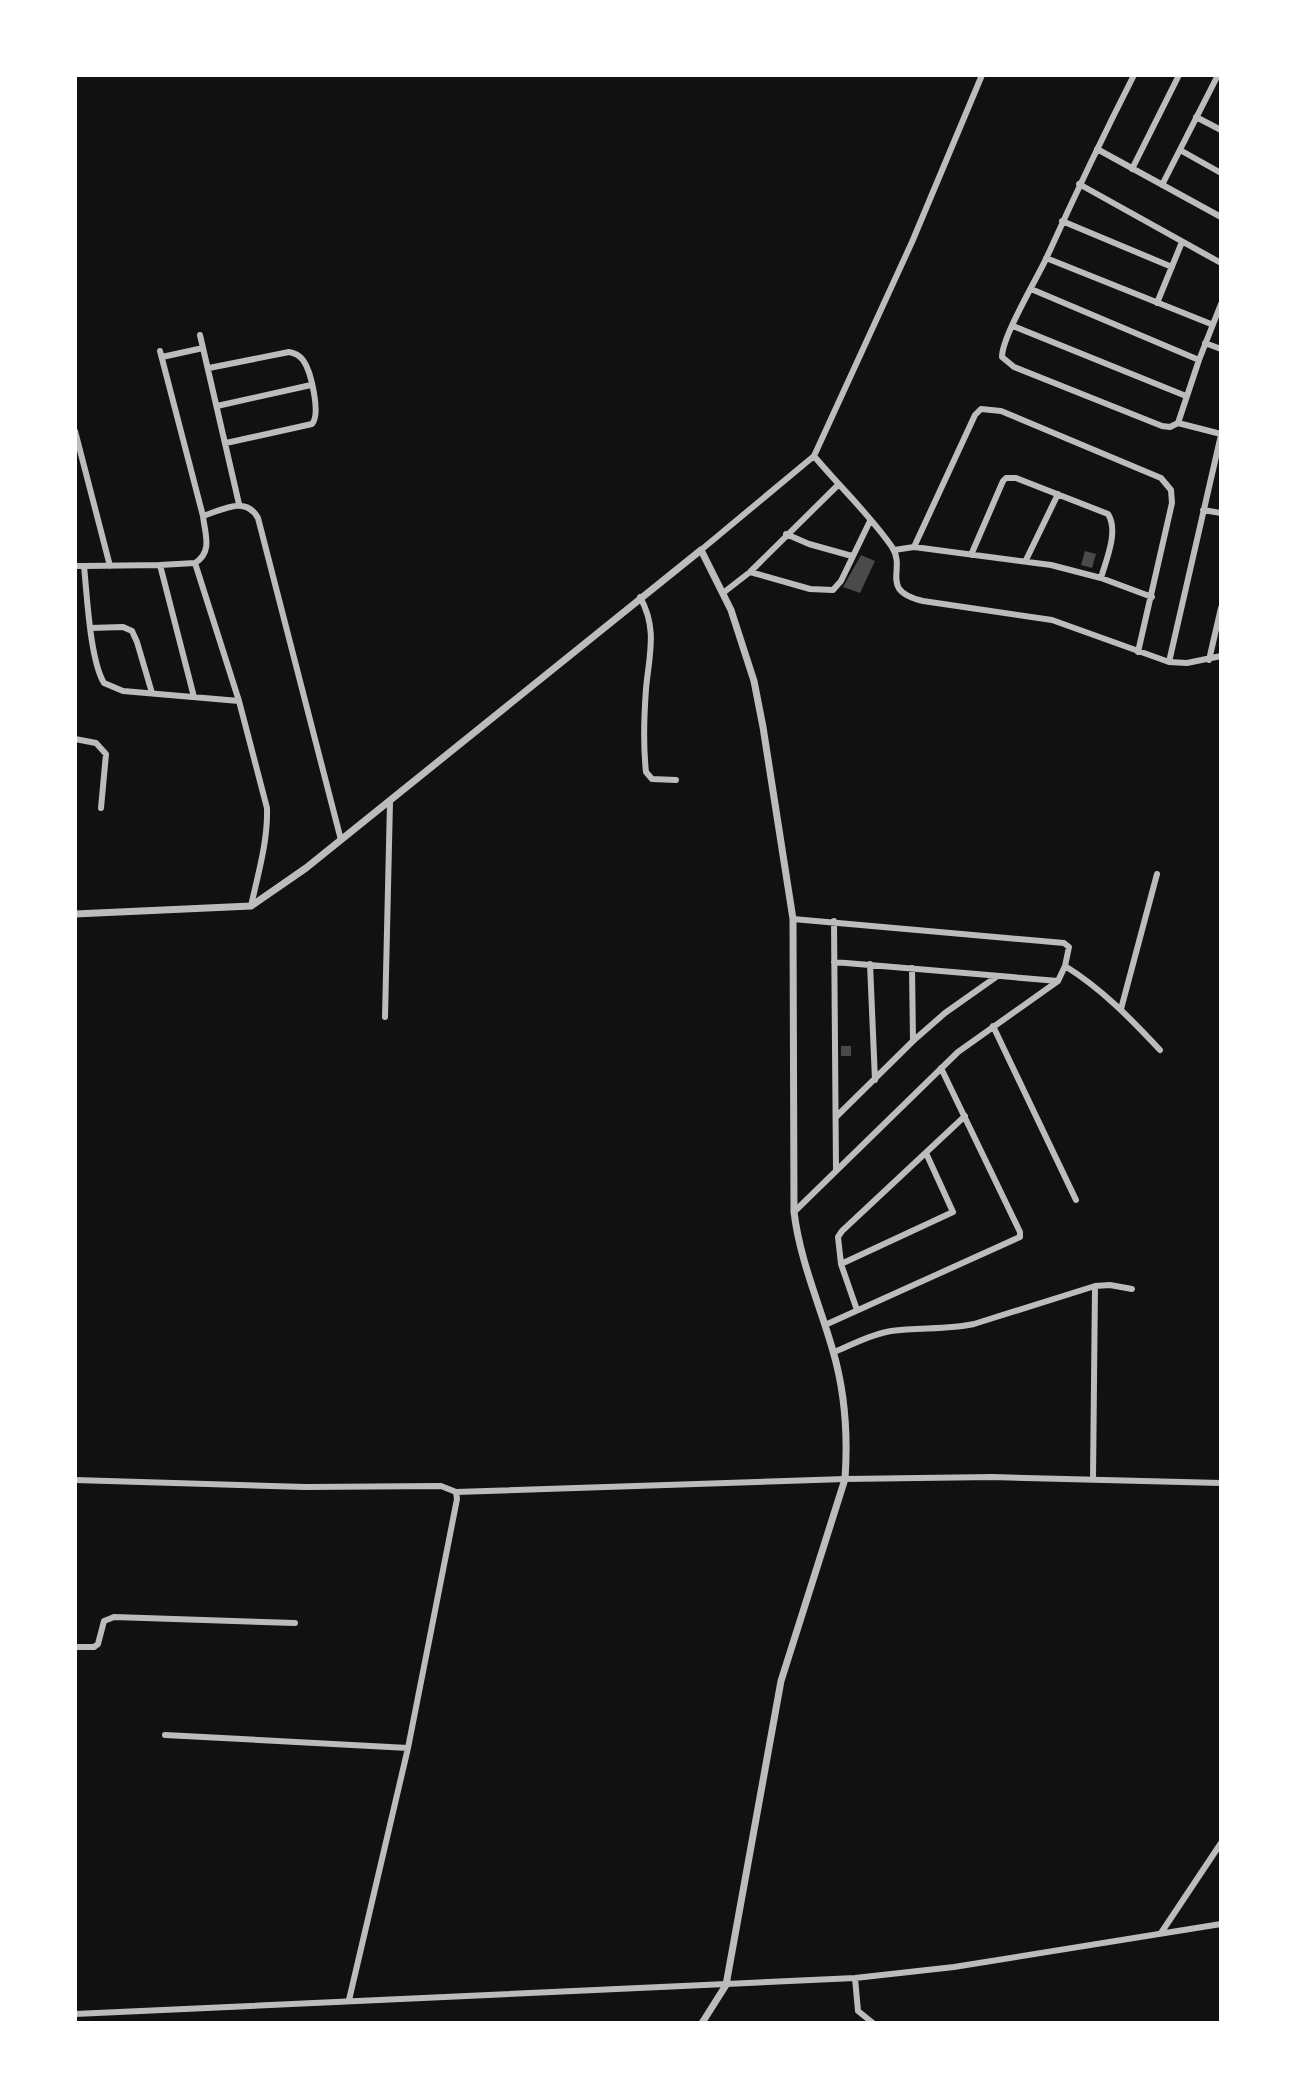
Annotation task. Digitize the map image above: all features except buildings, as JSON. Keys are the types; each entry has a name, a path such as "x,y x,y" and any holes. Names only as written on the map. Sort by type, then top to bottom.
{"street":[{"path":"75,914 251,906 284,885 390,802 814,456 906,254 982,75"},
{"path":"1134,75 1079,184 1001,353 1003,360 1014,367 1162,426 1170,427 1178,423 1221,434 1169,662"},
{"path":"1132,169 1179,75"},
{"path":"1161,185 1218,75"},
{"path":"1196,117 1221,130"},
{"path":"1097,149 1221,217"},
{"path":"1180,150 1221,173"},
{"path":"1079,184 1221,263"},
{"path":"1062,221 1172,267"},
{"path":"1157,303 1182,242"},
{"path":"1046,258 1211,324"},
{"path":"1031,289 1199,360"},
{"path":"1178,423 1211,324 1221,304"},
{"path":"1013,326 1186,396"},
{"path":"200,335 239,504"},
{"path":"1205,343 1221,349"},
{"path":"75,566 195,563 203,557 207,550 203,516 161,354 203,348"},
{"path":"209,368 289,352 298,355 305,363 312,385 316,414 314,422 226,443"},
{"path":"217,406 312,385"},
{"path":"914,547 975,415 981,409 991,408 1161,478 1168,485 1172,503 1138,652"},
{"path":"75,431 110,566"},
{"path":"814,456 894,550 897,583 906,596 923,601 1052,620 1169,662 1209,660 1221,656"},
{"path":"971,555 1006,478 1016,478 1108,514 1112,533 1101,578"},
{"path":"723,593 750,572 838,485"},
{"path":"1026,560 1058,494"},
{"path":"203,516 239,504 251,509 258,518 341,840"},
{"path":"1203,510 1221,513"},
{"path":"750,572 810,589 830,591 840,583 870,521"},
{"path":"786,534 809,544 852,556"},
{"path":"894,550 914,547 1026,560 1069,568 1152,597"},
{"path":"701,550 731,610 754,681 763,727 793,919 794,1212 803,1258 834,1352 846,1428 845,1479 781,1681 726,1985 702,2023"},
{"path":"195,563 239,701 267,808 268,823 251,906"},
{"path":"160,565 194,697"},
{"path":"84,566 90,628 104,683 123,691 239,701"},
{"path":"640,597 648,613 652,632 645,702 646,772 652,779 676,780"},
{"path":"1209,660 1221,608"},
{"path":"90,628 123,627 132,631 152,693"},
{"path":"75,739 96,743 106,754 101,808"},
{"path":"385,1017 390,802"},
{"path":"1121,1009 1157,874"},
{"path":"793,919 1064,943 1069,947 1058,981 973,1040 794,1212"},
{"path":"834,921 836,1170"},
{"path":"834,962 1058,981"},
{"path":"870,964 875,1080"},
{"path":"1065,966 1088,981 1121,1009 1160,1050"},
{"path":"912,968 913,1041"},
{"path":"837,1115 945,1013 996,977"},
{"path":"993,1026 1076,1200"},
{"path":"825,1325 1020,1237 1020,1232 941,1068"},
{"path":"857,1310 841,1264 838,1237 965,1116"},
{"path":"841,1264 953,1212 926,1153"},
{"path":"834,1352 891,1331 974,1324 1095,1286 1110,1284 1132,1289"},
{"path":"1093,1479 1095,1286"},
{"path":"75,1480 305,1487 441,1486 456,1492 845,1479 992,1477 1221,1483"},
{"path":"349,2000 408,1748 457,1499 456,1492"},
{"path":"75,1647 94,1647 98,1644 104,1621 114,1617 295,1623"},
{"path":"165,1735 408,1748"},
{"path":"1161,1933 1221,1843"},
{"path":"75,2014 855,1978 954,1967 1221,1924"},
{"path":"855,1978 858,2011 873,2023"}]}
